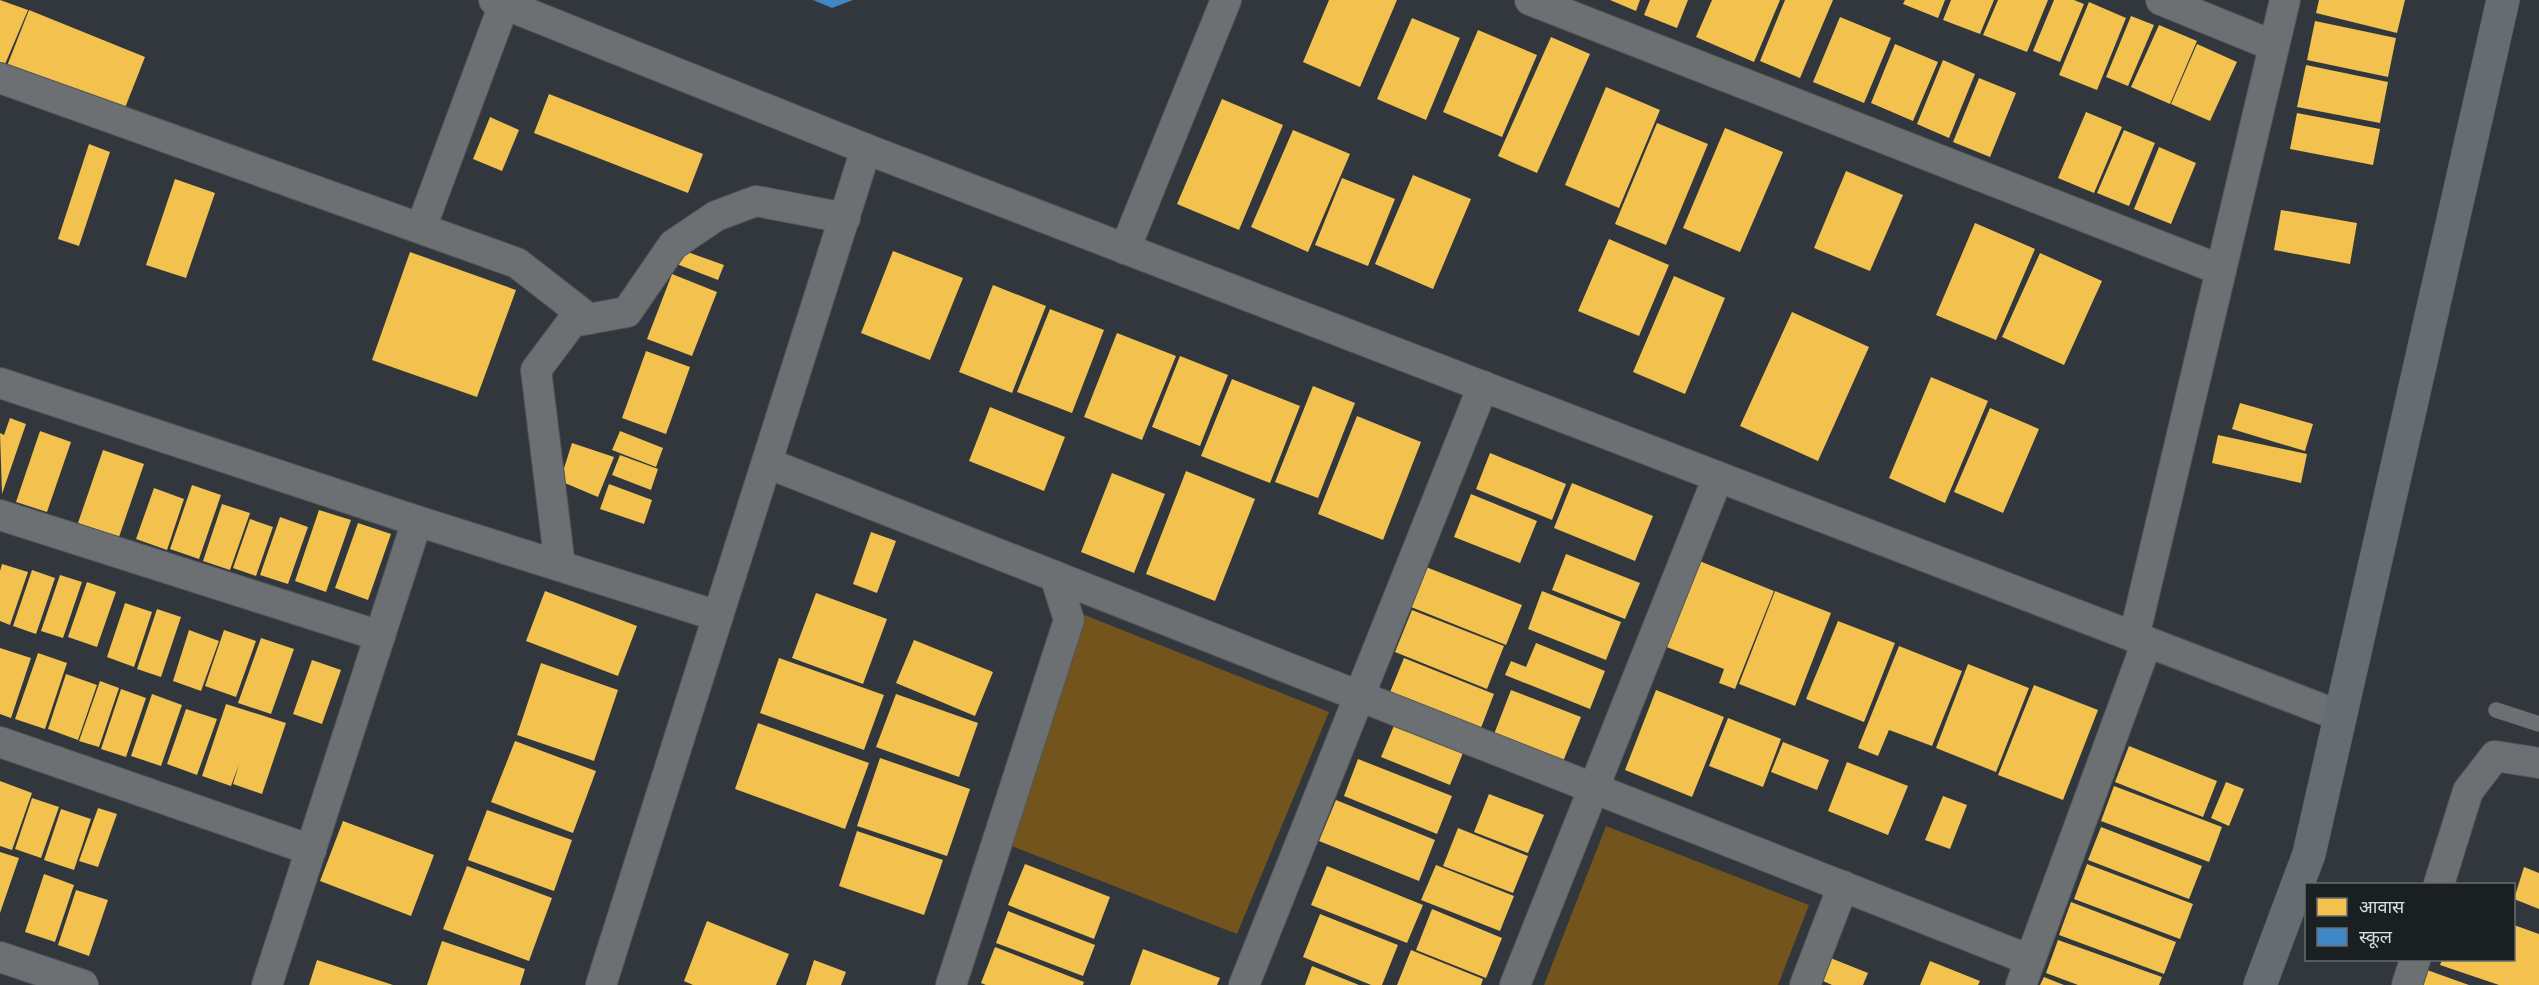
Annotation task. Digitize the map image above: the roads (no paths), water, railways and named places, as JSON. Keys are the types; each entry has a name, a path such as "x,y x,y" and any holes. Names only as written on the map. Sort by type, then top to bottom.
{"street":[{"path":"1125,249 1226,0"},
{"path":"1530,0 2221,270"},
{"path":"2161,0 2274,45"},
{"path":"766,462 1843,886 2026,972 2140,639 2221,270 2285,0"},
{"path":"2260,985 2308,854 2503,0"},
{"path":"421,228 499,2 866,149 2340,716"},
{"path":"0,78 517,263 589,319"},
{"path":"601,985 866,149"},
{"path":"560,566 536,370 572,322 627,312 673,245 716,216 756,201 844,218"},
{"path":"0,383 417,521 718,616"},
{"path":"1244,985 1483,387"},
{"path":"1515,985 1718,477"},
{"path":"0,515 380,636"},
{"path":"267,985 417,521"},
{"path":"951,985 1070,621 1055,576"},
{"path":"0,742 310,849"},
{"path":"2440,883 2468,790 2495,756 2539,763"},
{"path":"1805,985 1843,886"},
{"path":"0,957 83,985"},
{"path":"2407,985 2415,961"}],"lane":[{"path":"2496,710 2539,724"}]}
